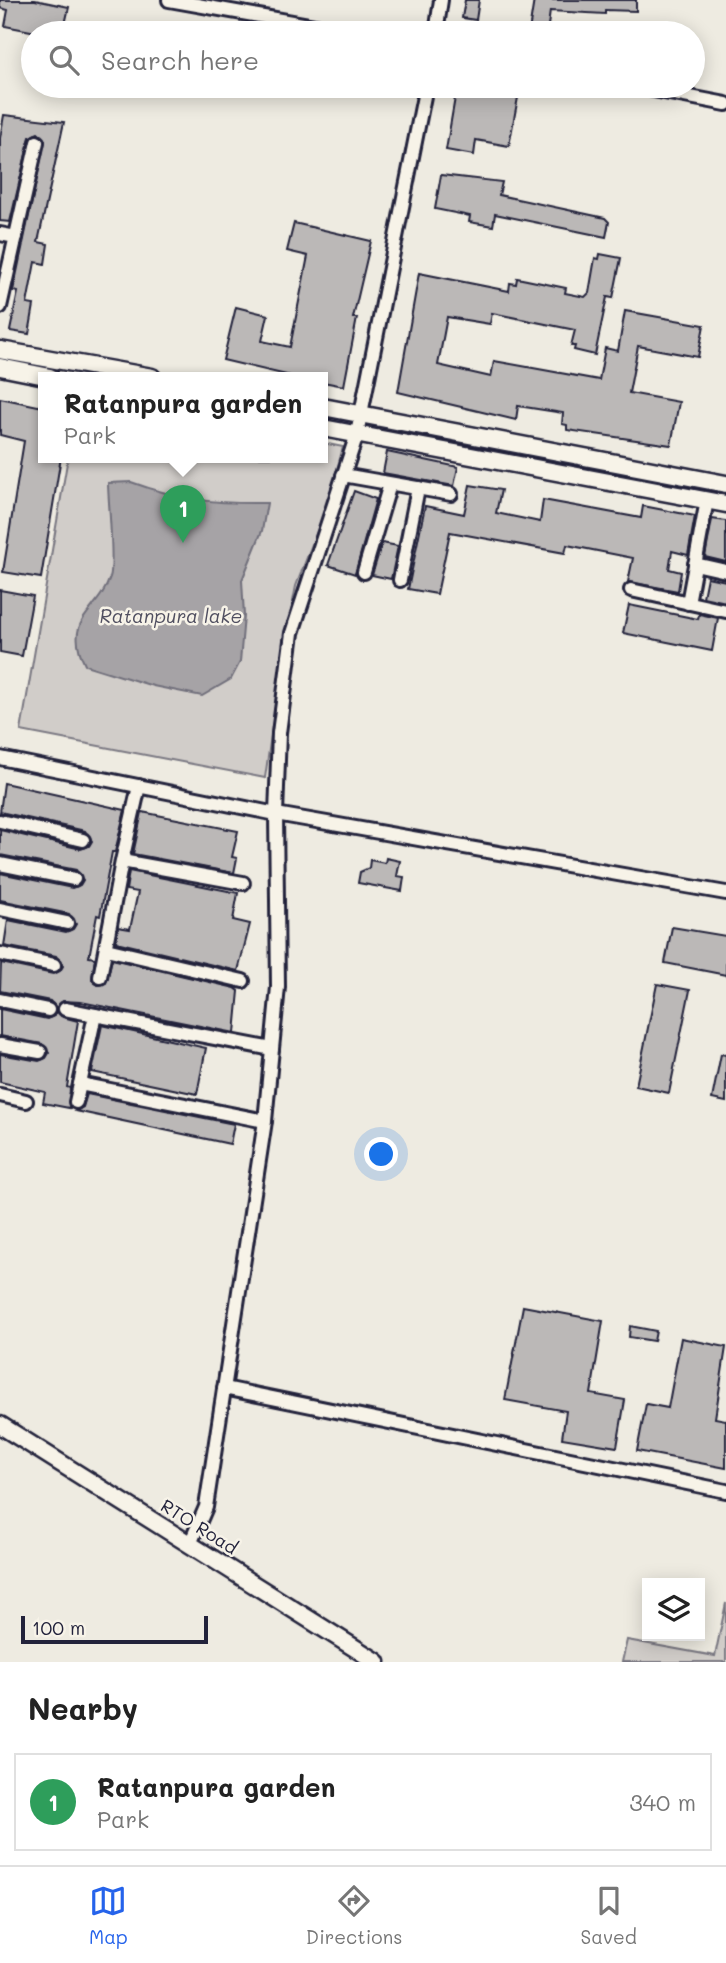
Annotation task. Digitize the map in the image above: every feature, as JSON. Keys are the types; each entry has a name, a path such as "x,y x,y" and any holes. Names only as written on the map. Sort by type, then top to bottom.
{"street":[{"path":"169,0 287,21"},
{"path":"438,21 441,0"},
{"path":"190,1544 206,1507 265,1121 278,987 276,814 279,733 292,633 357,434 424,98"},
{"path":"695,98 726,104"},
{"path":"0,307 37,142"},
{"path":"0,234 16,237"},
{"path":"0,350 124,372"},
{"path":"0,368 38,375"},
{"path":"328,408 726,484"},
{"path":"328,429 726,504"},
{"path":"343,475 451,494"},
{"path":"364,572 390,484"},
{"path":"400,580 418,488"},
{"path":"688,603 707,500"},
{"path":"695,564 726,571"},
{"path":"631,590 726,611"},
{"path":"0,758 276,814 726,893"},
{"path":"100,977 139,786"},
{"path":"0,821 83,840"},
{"path":"122,861 243,883"},
{"path":"0,864 74,879"},
{"path":"0,909 67,923"},
{"path":"106,949 243,981"},
{"path":"0,954 54,965"},
{"path":"0,1000 48,1010"},
{"path":"65,1009 272,1049"},
{"path":"76,1102 95,1015"},
{"path":"0,1045 40,1052"},
{"path":"80,1084 265,1121"},
{"path":"0,1095 26,1101"},
{"path":"224,1388 726,1491"},
{"name":"RTO Road","path":"0,1425 377,1662"}],"shaded area":[{"path":"328,444 343,447 329,500 296,586 282,657 265,778 21,731 67,463 328,463"},
{"path":"726,1603 726,1662 622,1662 627,1640 715,1656"}],"water":[{"name":"Ratanpura lake","path":"131,482 198,500 267,503 262,531 242,580 244,616 240,662 231,679 202,696 153,686 85,665 79,649 80,626 110,577 112,546 108,483"}],"building":[{"path":"0,0 35,0 69,7 66,21 21,21 21,29 5,26 8,10 0,8"},
{"path":"465,0 479,0 476,20 462,18"},
{"path":"534,0 636,0 636,11 605,10 605,14 550,11 549,21 531,21"},
{"path":"455,98 518,98 509,146 476,140 474,155 446,150"},
{"path":"4,115 64,122 38,242 48,244 45,264 35,262 27,304 34,305 29,334 10,331 18,292 13,291 45,140 38,133 30,137 10,222 0,221 0,138"},
{"path":"441,175 502,182 499,195 605,218 609,222 606,237 495,214 493,226 469,222 470,216 435,209"},
{"path":"294,223 371,241 353,318 357,318 344,386 328,383 328,372 274,372 223,360 236,307 268,315 262,341 290,347 308,256 287,251"},
{"path":"600,254 621,258 613,298 607,297 595,355 574,350 575,346 571,346 575,330 492,313 490,324 447,317 438,365 491,377 494,361 599,380 605,348 618,351 625,311 704,325 698,357 638,346 629,393 679,402 671,445 567,430 567,425 562,424 563,413 518,406 516,420 398,392 419,273 509,291 510,283 516,284 517,278 566,288 565,293 585,297 589,293 595,258 599,259"},
{"path":"0,398 38,406 38,463 60,463 41,578 3,572 24,441 0,435"},
{"path":"387,452 458,467 454,486 383,473"},
{"path":"470,485 501,490 496,513 540,522 543,500 641,518 643,506 695,516 688,555 672,551 669,569 681,572 678,591 628,582 633,558 567,545 565,553 450,532 437,594 408,589 425,506 464,514"},
{"path":"354,491 376,499 355,574 328,565"},
{"path":"712,519 726,521 726,562 705,557"},
{"path":"382,543 398,546 391,579 372,575"},
{"path":"707,577 726,581 726,602 703,597"},
{"path":"0,590 33,596 22,656 0,652"},
{"path":"629,605 698,619 699,614 718,618 712,651 623,633"},
{"path":"4,783 125,810 115,852 112,852 100,916 97,915 89,957 95,958 92,980 98,985 106,983 112,959 235,988 239,991 235,1033 81,1002 63,1001 56,1008 50,1001 0,991 1,963 53,974 63,966 56,956 4,946 8,920 66,932 76,924 69,914 0,900 0,873 72,888 80,885 83,880 76,870 0,855 0,830 81,849 89,846 92,841 85,831 0,812"},
{"path":"142,812 238,831 232,857 237,858 234,873 133,854"},
{"path":"386,858 400,861 397,876 404,877 402,891 358,883 360,872 369,868 370,860 385,863"},
{"path":"129,871 238,893 233,920 250,924 238,971 116,942 118,927 130,929 138,892 126,890"},
{"path":"672,927 726,936 726,975 665,963"},
{"path":"657,984 690,990 669,1093 636,1086"},
{"path":"0,1009 47,1019 57,1011 63,1017 78,1021 67,1087 70,1088 69,1108 43,1103 45,1092 0,1082 0,1054 39,1061 49,1053 42,1044 0,1036"},
{"path":"102,1025 206,1048 197,1094 92,1072"},
{"path":"721,1054 726,1055 726,1102 712,1099"},
{"path":"87,1094 234,1124 230,1144 76,1111 83,1107"},
{"path":"523,1306 603,1321 591,1394 625,1400 617,1447 562,1438 566,1411 505,1400"},
{"path":"630,1326 656,1331 654,1341 629,1337"},
{"path":"681,1338 726,1347 715,1418 726,1420 726,1468 637,1451 646,1404 668,1408"}],"place":[{"name":"Ratanpura garden","path":"183,543"}]}
